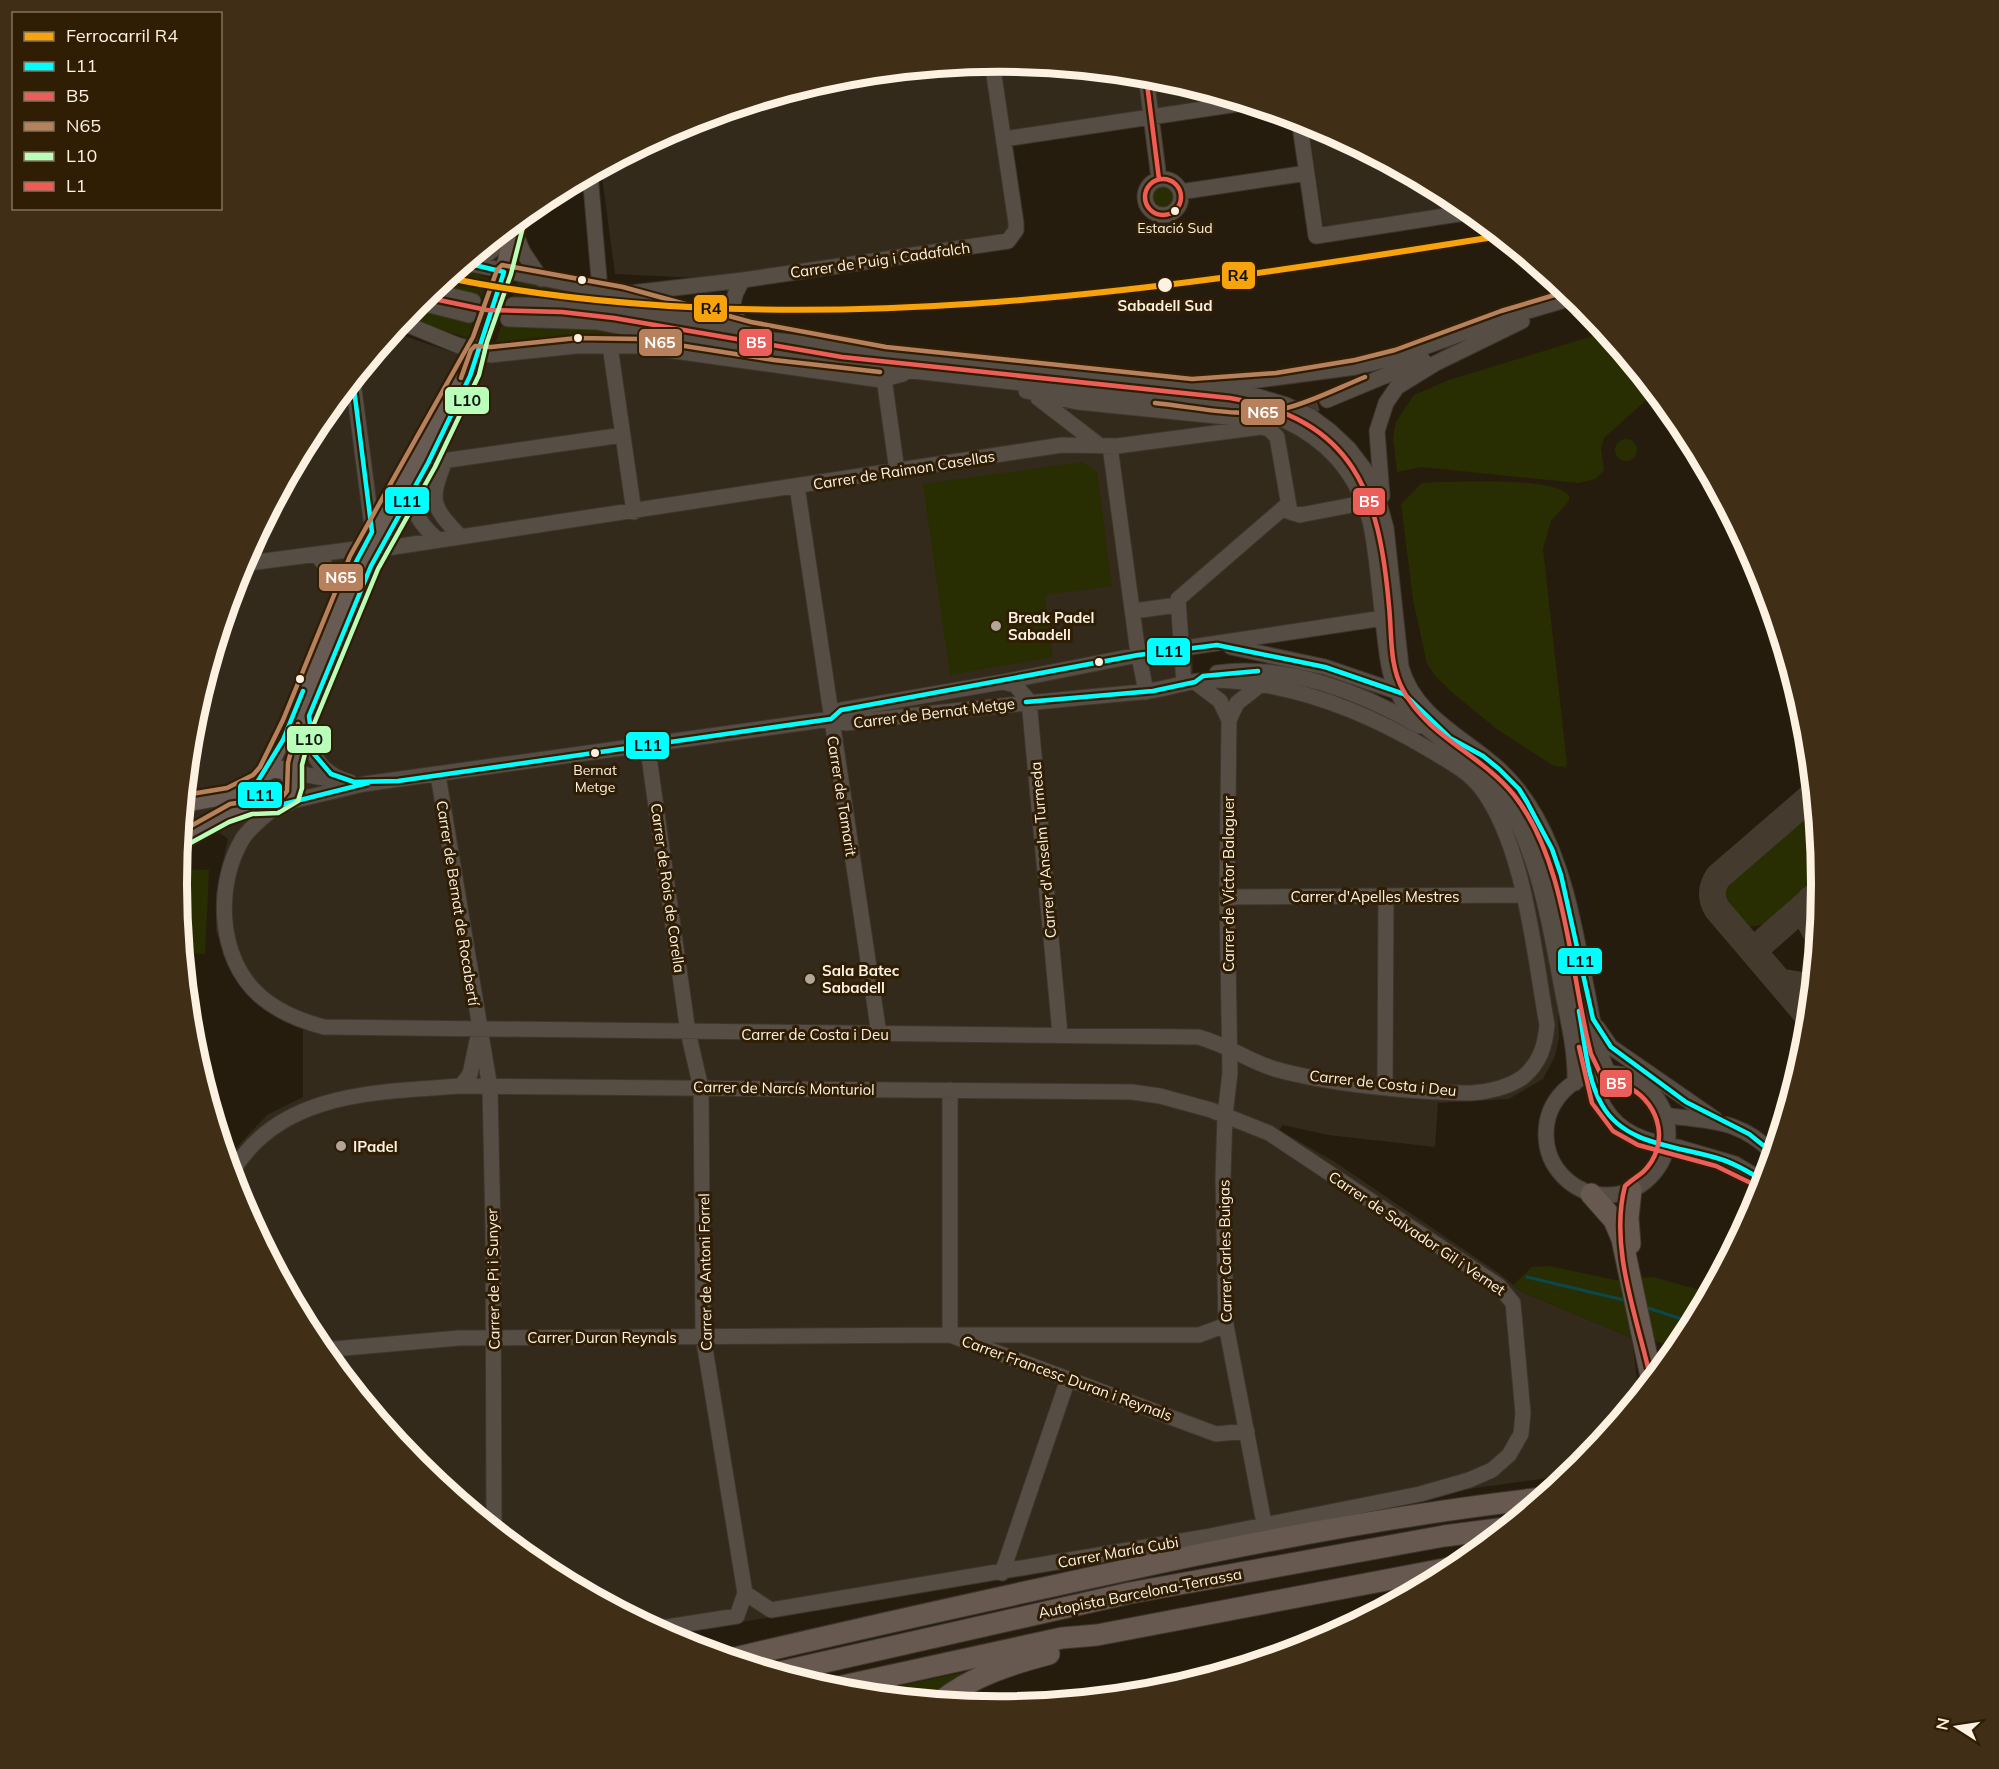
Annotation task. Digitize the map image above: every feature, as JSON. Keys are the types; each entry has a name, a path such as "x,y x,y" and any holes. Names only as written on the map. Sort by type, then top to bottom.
{"highway":[{"path":"1631,1190 1628,1218 1631,1269"},
{"path":"1591,1194 1618,1228 1631,1269 1654,1365"},
{"path":"1646,1334 1651,1370"},
{"path":"744,1656 923,1613 1275,1539 1533,1497"},
{"path":"1495,1503 1530,1499"},
{"name":"Autopista Barcelona-Terrassa","path":"791,1670 1130,1593 1444,1536 1493,1530"},
{"path":"1120,1571 1444,1536"},
{"name":"Autopista Barcelona-Terrassa","path":"855,1683 1062,1638 1097,1635 1433,1571"},
{"path":"950,1695 965,1684 1025,1660 1063,1651 1097,1635"},
{"path":"962,1696 985,1676"}],"main road":[{"path":"189,835 223,815 277,804 294,793 291,774 300,740 352,610 372,543 436,462 470,376 477,348 504,272 513,234"},
{"path":"277,804 258,794 262,776 290,723 345,590 434,423 477,348"},
{"path":"192,802 230,795 275,768 291,774"}],"street":[{"path":"994,72 1004,139 1228,105"},
{"path":"1147,86 1159,179"},
{"path":"1301,130 1316,236 1458,214"},
{"name":"Carrer de Puig i Cadafalch","path":"622,294 743,280 1002,243 1013,235 1016,223 1004,139"},
{"path":"1180,192 1307,173"},
{"path":"1159,179 1172,181 1180,192 1180,202 1173,213 1162,216 1152,213 1147,208 1144,196 1151,183 1159,179"},
{"path":"591,182 600,290"},
{"path":"517,232 523,252 541,279"},
{"name":"Carrer de Puig i Cadafalch","path":"485,256 503,242"},
{"name":"Carrer de Puig i Cadafalch","path":"475,265 622,294 745,327 885,354"},
{"path":"743,280 734,294 732,309 737,322 745,327"},
{"path":"432,304 471,308 441,295"},
{"path":"1192,387 1277,380 1356,368 1397,357 1504,318 1564,301"},
{"path":"1327,400 1565,301"},
{"path":"1565,302 1436,363 1397,387 1386,403 1377,431 1401,667 1412,694 1443,726 1483,756 1519,789 1552,849 1570,905 1598,1051 1609,1074"},
{"path":"1386,528 1375,489 1365,470 1349,449 1310,416 1256,396 762,339 608,309 578,306 510,312 597,322 769,355 1266,412 1289,421 1328,447 1354,483 1370,521 1390,668 1398,693 1439,738 1492,779 1512,799 1523,816 1546,866 1554,892 1591,1065"},
{"path":"411,325 491,355 538,349 610,346 667,348 734,361 881,380 912,372"},
{"path":"610,346 634,512"},
{"path":"971,378 1077,402 1236,418"},
{"path":"881,380 885,385 897,471"},
{"path":"354,391 372,543"},
{"path":"1031,392 1104,446 1134,611 1138,655 1146,692"},
{"path":"434,423 412,478 410,495 423,527 438,540"},
{"name":"Carrer de Raimon Casellas","path":"254,562 372,543 438,540 634,512 1062,445 1104,446 1265,428 1277,437 1288,504"},
{"path":"461,537 440,515 434,498 436,462 623,435"},
{"name":"Carrer de Tamarit","path":"796,486 879,1034"},
{"path":"1229,720 1220,701 1190,683 1182,650 1178,599 1288,504 1290,512 1300,515 1363,503"},
{"path":"316,554 345,590"},
{"path":"1134,611 1177,605"},
{"name":"Carrer de Bernat Metge","path":"831,719 841,710 1138,655 1383,618"},
{"path":"1216,645 1325,667 1398,693 1408,698 1429,721 1458,744 1483,756"},
{"name":"Carrer de Bernat Metge","path":"1190,683 1203,676 1230,671 1265,671 1320,683 1392,711 1439,738"},
{"name":"Carrer de Bernat Metge","path":"277,804 357,783 438,775 647,743 831,719 846,723 1029,701 1146,692 1217,680 1260,685 1319,698 1368,717 1458,767 1481,788 1506,835 1524,895 1547,1025"},
{"path":"1002,682 1016,685 1029,701"},
{"path":"1229,720 1237,703 1260,685"},
{"name":"Carrer d'Anselm Turmeda","path":"1029,701 1060,1034"},
{"path":"309,716 309,740 313,755 325,771 357,783"},
{"name":"Carrer de Víctor Balaguer","path":"1229,720 1227,897 1229,1048"},
{"name":"Carrer de Rois de Corella","path":"647,743 688,1032"},
{"path":"291,774 357,783"},
{"name":"Carrer de Bernat de Rocabertí","path":"438,775 480,1030"},
{"path":"1492,779 1519,829 1542,892 1576,1060 1575,1083"},
{"name":"Carrer de Costa i Deu","path":"277,804 244,837 228,869 223,900 226,929 238,967 258,994 303,1021 324,1027 1198,1037 1229,1048 1274,1069 1330,1080 1472,1093 1497,1089 1521,1078 1536,1065 1545,1046 1547,1025"},
{"name":"Carrer d'Apelles Mestres","path":"1227,897 1524,895"},
{"path":"1385,1086 1386,896"},
{"path":"1593,1019 1611,1047 1715,1119 1749,1134 1768,1149"},
{"path":"461,1086 470,1074 480,1030"},
{"name":"Carrer de Pi i Sunyer","path":"480,1030 489,1088 494,1338 494,1520"},
{"name":"Carrer de Antoni Forrel","path":"670,1626 737,1616 745,1593 703,1336 701,1088 688,1032"},
{"name":"Carrer Carles Buigas","path":"1229,1048 1230,1073 1225,1115 1226,1325 1264,1523"},
{"path":"1609,1074 1627,1077 1643,1086 1656,1098 1664,1115 1667,1143 1655,1172 1631,1190 1609,1196 1591,1194 1574,1186 1559,1173 1547,1146 1546,1127 1551,1110 1561,1095 1575,1083 1591,1076 1609,1074"},
{"name":"Carrer de Narcís Monturiol","path":"237,1165 254,1144 278,1121 305,1108 341,1098 392,1091 461,1086 1132,1092 1160,1096 1225,1115"},
{"path":"1595,1087 1603,1107 1619,1126 1638,1137 1667,1143 1735,1164 1757,1177"},
{"path":"950,1090 950,1335 1199,1335 1226,1325"},
{"name":"Carrer de Salvador Gil i Vernet","path":"1225,1115 1269,1133 1508,1293 1514,1304 1522,1424 1521,1434 1509,1455 1492,1470"},
{"path":"1664,1115 1715,1119"},
{"path":"1667,1143 1690,1125 1715,1119"},
{"name":"Carrer Francesc Duran i Reynals","path":"703,1336 950,1335 1216,1434 1247,1431"},
{"name":"Carrer Duran Reynals","path":"333,1349 404,1341 703,1336"},
{"path":"1002,1573 1068,1379"},
{"name":"Carrer María Cubi","path":"745,1593 771,1610 1002,1573 1205,1537 1264,1523 1420,1494 1469,1480 1492,1470"}],"shaded area":[{"path":"1000,72 1106,79 1158,88 1228,105 1004,139 1013,235 743,280 615,274 602,176 689,134 738,115 789,100 893,79"},
{"path":"1310,134 1359,156 1450,208 1324,230"},
{"path":"402,335 454,353 468,338 494,346 553,340 614,341 1256,414 1279,422 1335,460 1366,522 1378,599 1366,627 1192,649 1193,674 1222,674 1260,679 1333,695 1389,717 1435,742 1504,812 1525,857 1544,936 1558,1011 1559,1038 1555,1056 1543,1079 1509,1099 1438,1103 1435,1147 1328,1135 1283,1125 1279,1130 1335,1162 1500,1274 1520,1291 1632,1338 1638,1387 1610,1420 1554,1477 1475,1488 1030,1573 683,1632 593,1588 548,1560 464,1495 425,1459 355,1379 324,1336 296,1291 271,1244 233,1153 267,1115 303,1097 303,1028 246,991 226,961 216,930 216,893 228,839 217,831 188,848 194,778 203,726 230,623 271,525 296,478 324,433 355,390"}],"green space":[{"path":"1163,184 1172,188 1176,197 1172,206 1163,210 1154,206 1150,197 1154,188"},
{"path":"468,271 489,278 483,297 447,289"},
{"path":"518,281 594,292 727,328 512,300"},
{"path":"426,309 473,322 468,338 415,321"},
{"path":"502,324 590,327 698,347 570,341 494,346"},
{"path":"1597,335 1649,397 1604,438 1601,449 1604,470 1596,479 1579,483 1421,467 1397,472 1393,437 1396,422 1414,395 1449,380"},
{"path":"1626,439 1634,442 1637,450 1634,458 1626,461 1618,458 1615,450 1618,442"},
{"path":"1083,462 1097,472 1112,586 1045,595 1053,657 950,675 923,484"},
{"path":"1422,483 1529,483 1561,490 1569,496 1569,501 1551,521 1543,549 1567,764 1565,767 1554,766 1498,730 1454,694 1436,677 1427,664 1413,600 1401,504"},
{"path":"1808,810 1812,889 1778,918 1757,926 1746,926 1737,919 1727,904 1726,887 1741,867"},
{"path":"188,869 209,870 205,954 190,953"},
{"path":"1548,1266 1616,1280 1653,1277 1703,1291 1668,1345 1632,1338 1520,1291 1513,1285 1532,1267"},
{"path":"964,1672 937,1694 886,1689"}],"waterway":[{"path":"1527,1277 1628,1301"},
{"path":"1645,1307 1685,1320"}],"taxiway":[{"path":"1753,951 1717,909 1712,897 1714,885 1718,877 1807,800"},
{"path":"1811,899 1808,918 1811,923"},
{"path":"1802,1009 1753,951 1811,899"},
{"path":"1780,982 1805,986"}],"tunnel":[{"path":"1236,418 1272,419 1327,400"}],"rail line":[{"name":"R4","path":"458,280 579,298 710,308 843,310 975,304 1107,292 1490,237"}],"transit line":[{"name":"L1","path":"1147,86 1159,179"},
{"name":"L1","path":"1163,179 1176,184 1181,197 1176,210 1163,215 1150,210 1145,197 1150,184 1163,179"},
{"name":"L10","path":"189,844 229,822 252,814 278,813 298,801 302,788 302,765 311,731 378,569 435,467 479,375 487,342 511,274 523,227"},
{"name":"L11","path":"475,265 504,272 470,376 428,463 371,566 309,716 314,754 331,774 354,782 398,781 831,719 841,710 1138,655 1217,645 1325,667 1404,694 1450,738 1483,756 1519,789 1552,849 1561,875 1593,1019 1611,1047 1686,1102 1749,1134 1768,1149"},
{"name":"N65","path":"193,794 227,788 253,775 260,767 283,720 350,556 473,337 497,270 502,265 623,287 751,322 886,347 1192,379 1276,373 1355,360 1395,350 1501,311 1557,294"},
{"name":"B5","path":"436,300 487,310 562,312 614,318 842,357 1230,398 1272,409 1306,424 1332,443 1352,467 1367,496 1377,528 1389,606 1393,660 1403,690 1426,721 1501,781 1514,795 1532,822 1556,885 1591,1054 1603,1079 1630,1088 1641,1095 1655,1115 1659,1138 1657,1150 1643,1172 1625,1186 1620,1233 1622,1257 1632,1306 1649,1372"},
{"name":"N65","path":"461,378 471,350 475,346 491,347 577,338 640,339 774,360 880,372"},
{"name":"N65","path":"1155,403 1235,413 1267,412 1304,403 1365,377"},
{"name":"L11","path":"354,391 372,532 356,562"},
{"name":"L11","path":"1026,702 1153,691 1195,682 1203,676 1258,671"},
{"name":"L11","path":"303,691 283,740 258,781 257,787 262,800 276,806 368,783"},
{"name":"N65","path":"189,827 230,804 283,796 287,791 288,763 298,724"},
{"name":"L11","path":"1579,1011 1592,1083 1602,1105 1612,1119 1639,1137 1726,1161 1757,1177"},
{"name":"B5","path":"1579,1047 1592,1103 1613,1131 1638,1145 1716,1166 1754,1185"}],"place":[{"name":"Estació Sud","path":"1175,211"},
{"name":"Sabadell Sud","path":"1165,285"},
{"name":"Break Padel Sabadell","path":"996,626"},
{"name":"Bernat Metge","path":"595,753"},
{"name":"Sala Batec Sabadell","path":"810,979"},
{"name":"IPadel","path":"341,1146"}]}
